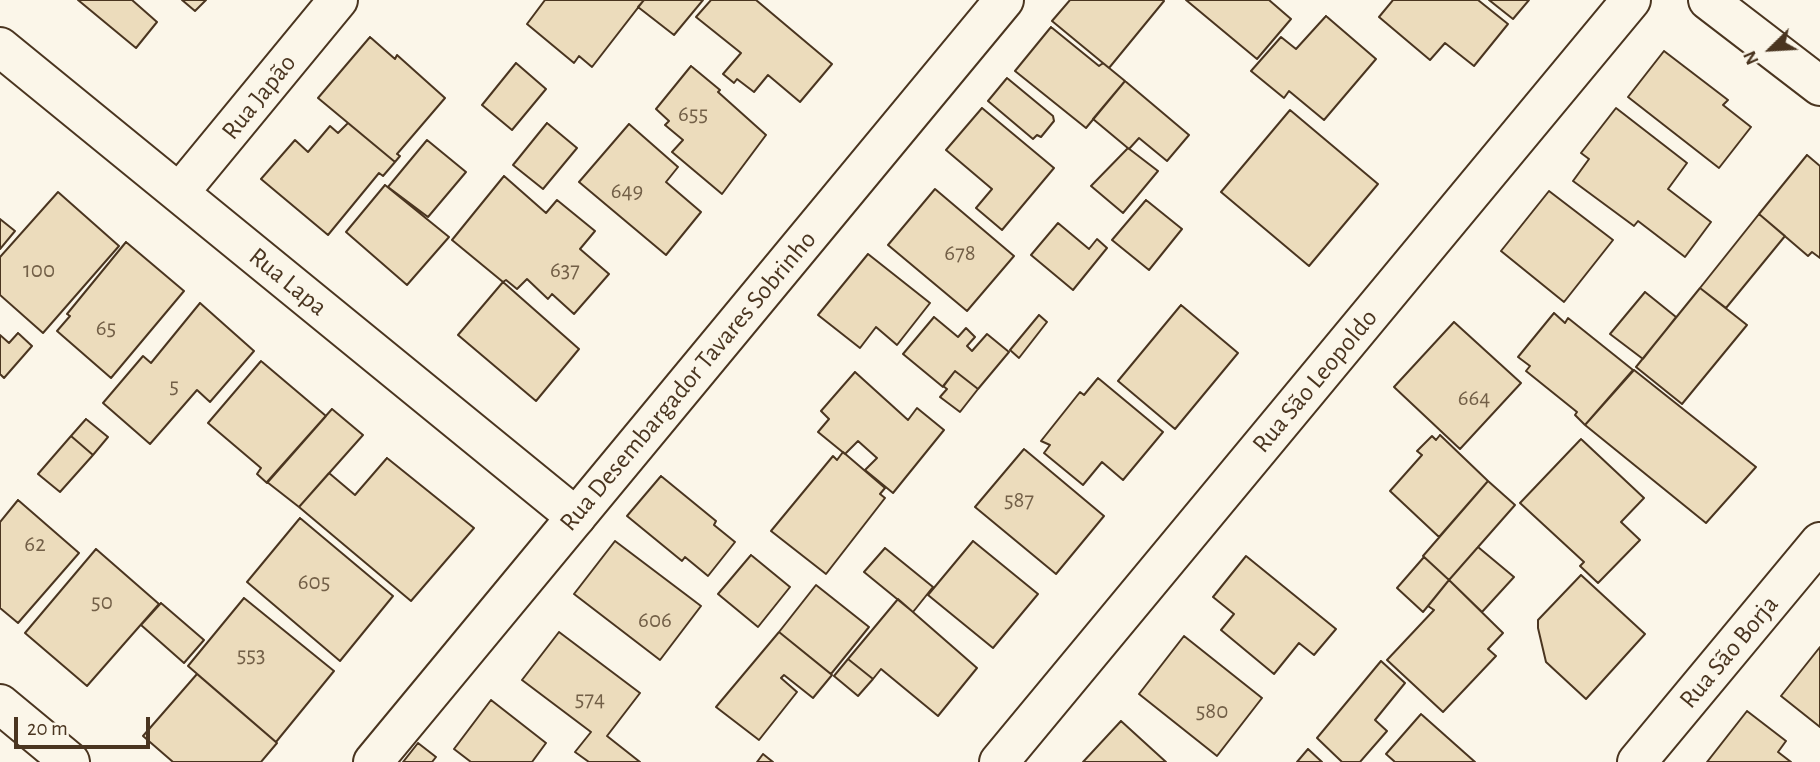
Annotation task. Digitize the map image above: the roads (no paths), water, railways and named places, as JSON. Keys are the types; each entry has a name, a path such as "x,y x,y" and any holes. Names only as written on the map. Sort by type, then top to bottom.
{"street":[{"name":"Rua Japão","path":"179,193 338,0"},
{"name":"Rua Desembargador Tavares Sobrinho","path":"373,762 1004,0"},
{"name":"Rua São Leopoldo","path":"999,762 1631,0"},
{"path":"1708,0 1820,86"},
{"name":"Rua Lapa","path":"0,47 576,517"},
{"name":"Rua São Borja","path":"1637,762 1820,542"},
{"path":"0,704 70,762"}]}
